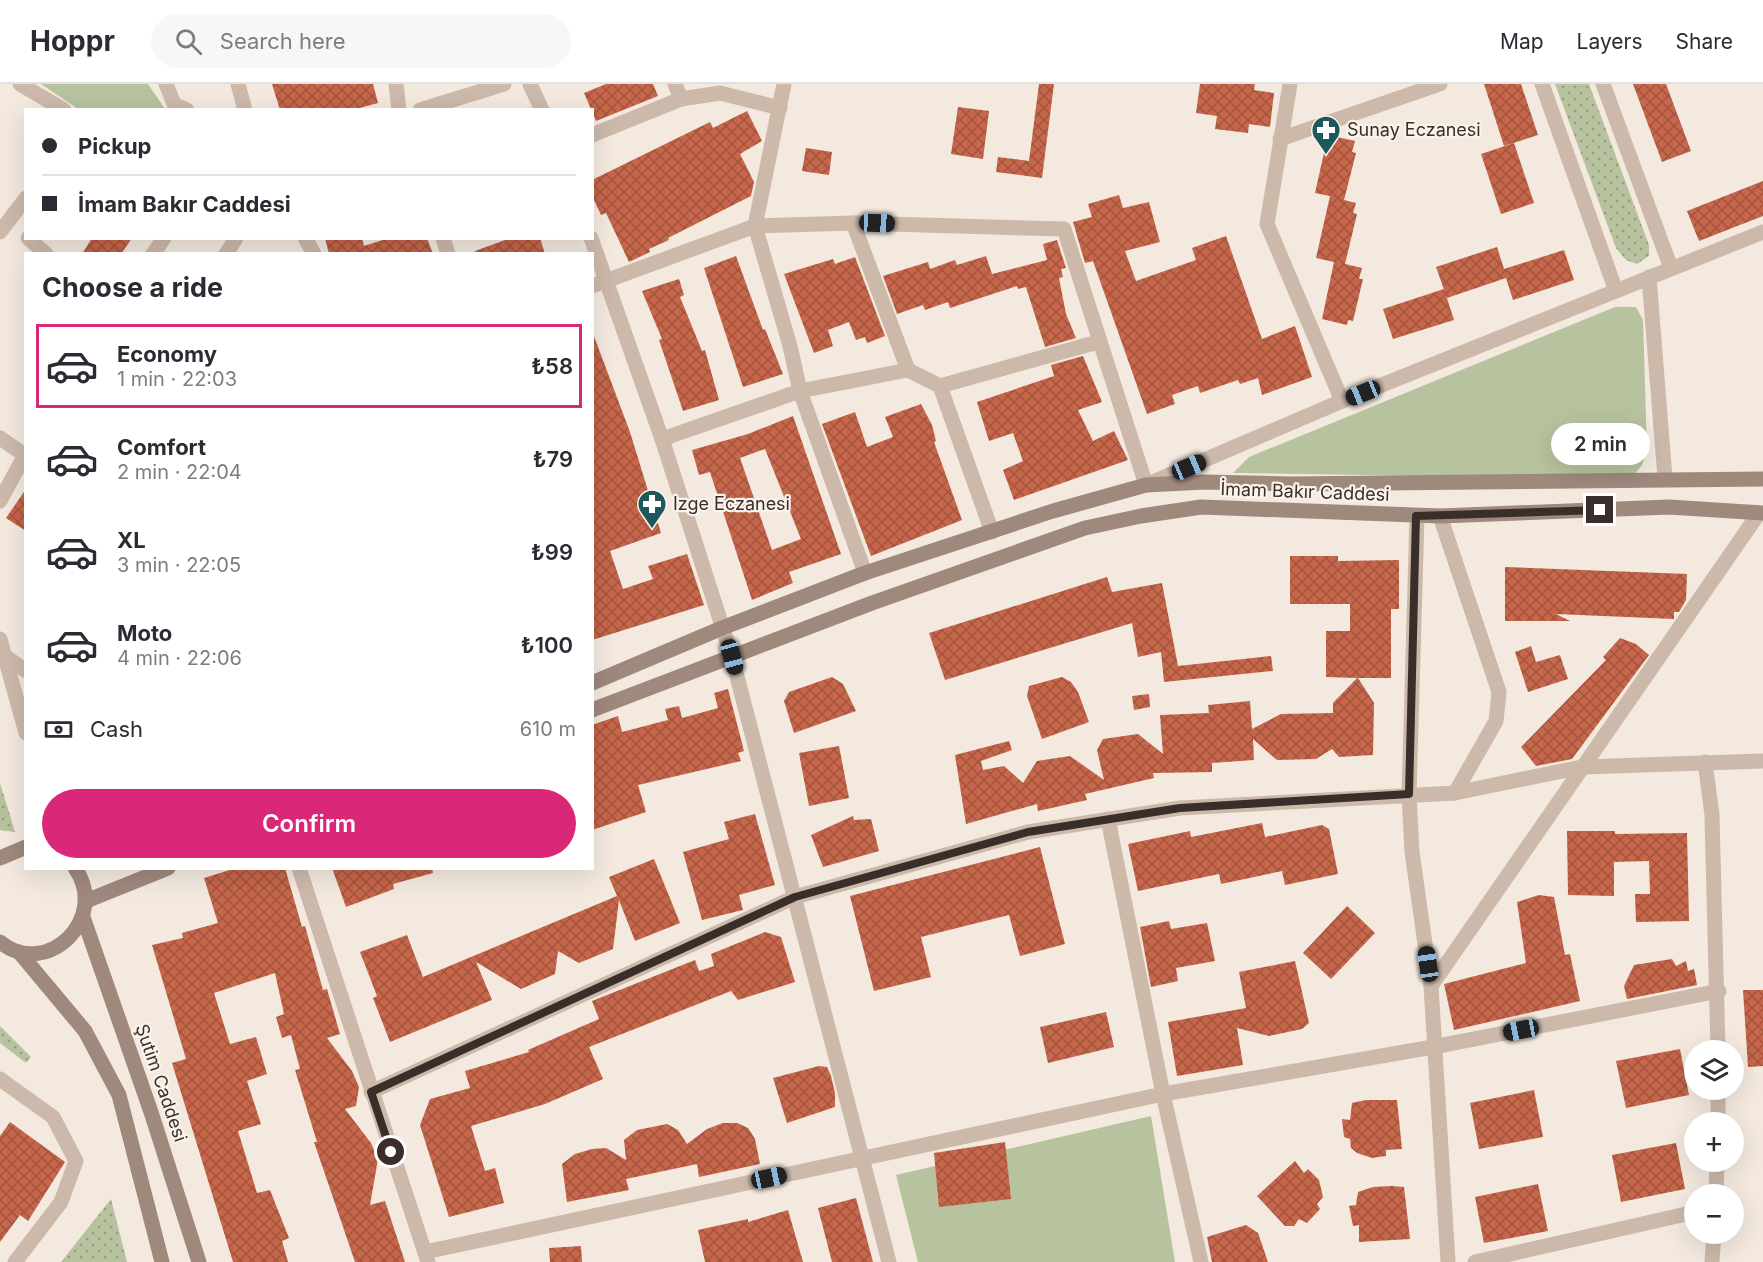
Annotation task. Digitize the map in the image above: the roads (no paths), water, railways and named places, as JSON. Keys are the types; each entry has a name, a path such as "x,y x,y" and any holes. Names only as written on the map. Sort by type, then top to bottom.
{"main road":[{"path":"594,680 865,573 1146,485 1204,482 1290,484 1665,478 1763,479"},
{"name":"İmam Bakır Caddesi","path":"594,709 872,603 1085,528 1141,516 1201,507 1416,516 1669,507 1761,513"},
{"path":"0,858 24,848"},
{"path":"0,942 19,951 35,953 51,950 65,942 76,931 83,917 86,901 84,888 76,870"},
{"path":"86,901 163,870"},
{"name":"Şutim Caddesi","path":"83,917 200,1262"},
{"path":"19,951 85,1030 119,1095 162,1262"}],"street":[{"path":"20,84 61,108"},
{"path":"166,84 174,104 183,108"},
{"path":"238,84 244,108"},
{"path":"396,84 399,108"},
{"path":"426,108 504,84"},
{"path":"530,84 541,108"},
{"path":"675,84 681,99"},
{"path":"784,84 755,226 790,346 800,391 865,573"},
{"path":"1290,84 1268,224 1342,401"},
{"path":"1280,140 1440,84"},
{"path":"1542,84 1616,291"},
{"path":"1603,84 1671,268"},
{"path":"594,134 681,99 720,93 780,108"},
{"path":"24,201 4,227 24,237"},
{"path":"599,284 755,226 853,223 1065,229 1098,342 1146,485 1342,401 1763,232"},
{"path":"853,223 908,370"},
{"path":"29,240 44,252"},
{"path":"594,255 599,284 662,439 732,657 889,1262"},
{"path":"1650,277 1665,478"},
{"path":"662,439 800,391 908,370 940,386 1098,342"},
{"path":"940,386 992,532"},
{"path":"0,438 24,454"},
{"path":"0,501 24,457"},
{"path":"1431,986 1761,513"},
{"path":"1416,516 1409,794 1412,852 1431,986 1448,1262"},
{"path":"1440,516 1500,692 1496,721 1455,793"},
{"path":"0,639 24,726"},
{"path":"5,656 24,670"},
{"path":"371,1092 795,897 1028,832 1180,808 1455,793 1582,767 1763,761"},
{"path":"1705,762 1712,815 1719,991 1718,1040"},
{"path":"1108,819 1163,1094 1200,1262"},
{"path":"300,870 426,1257 861,1158 1163,1094 1433,1047 1719,991"},
{"path":"0,1078 53,1117 76,1161 61,1202 15,1262"},
{"path":"1475,1262 1684,1214"},
{"path":"1712,1262 1713,1244"}],"place":[{"name":"Sunay Eczanesi","path":"1326,156"},
{"name":"Izge Eczanesi","path":"652,530"}]}
